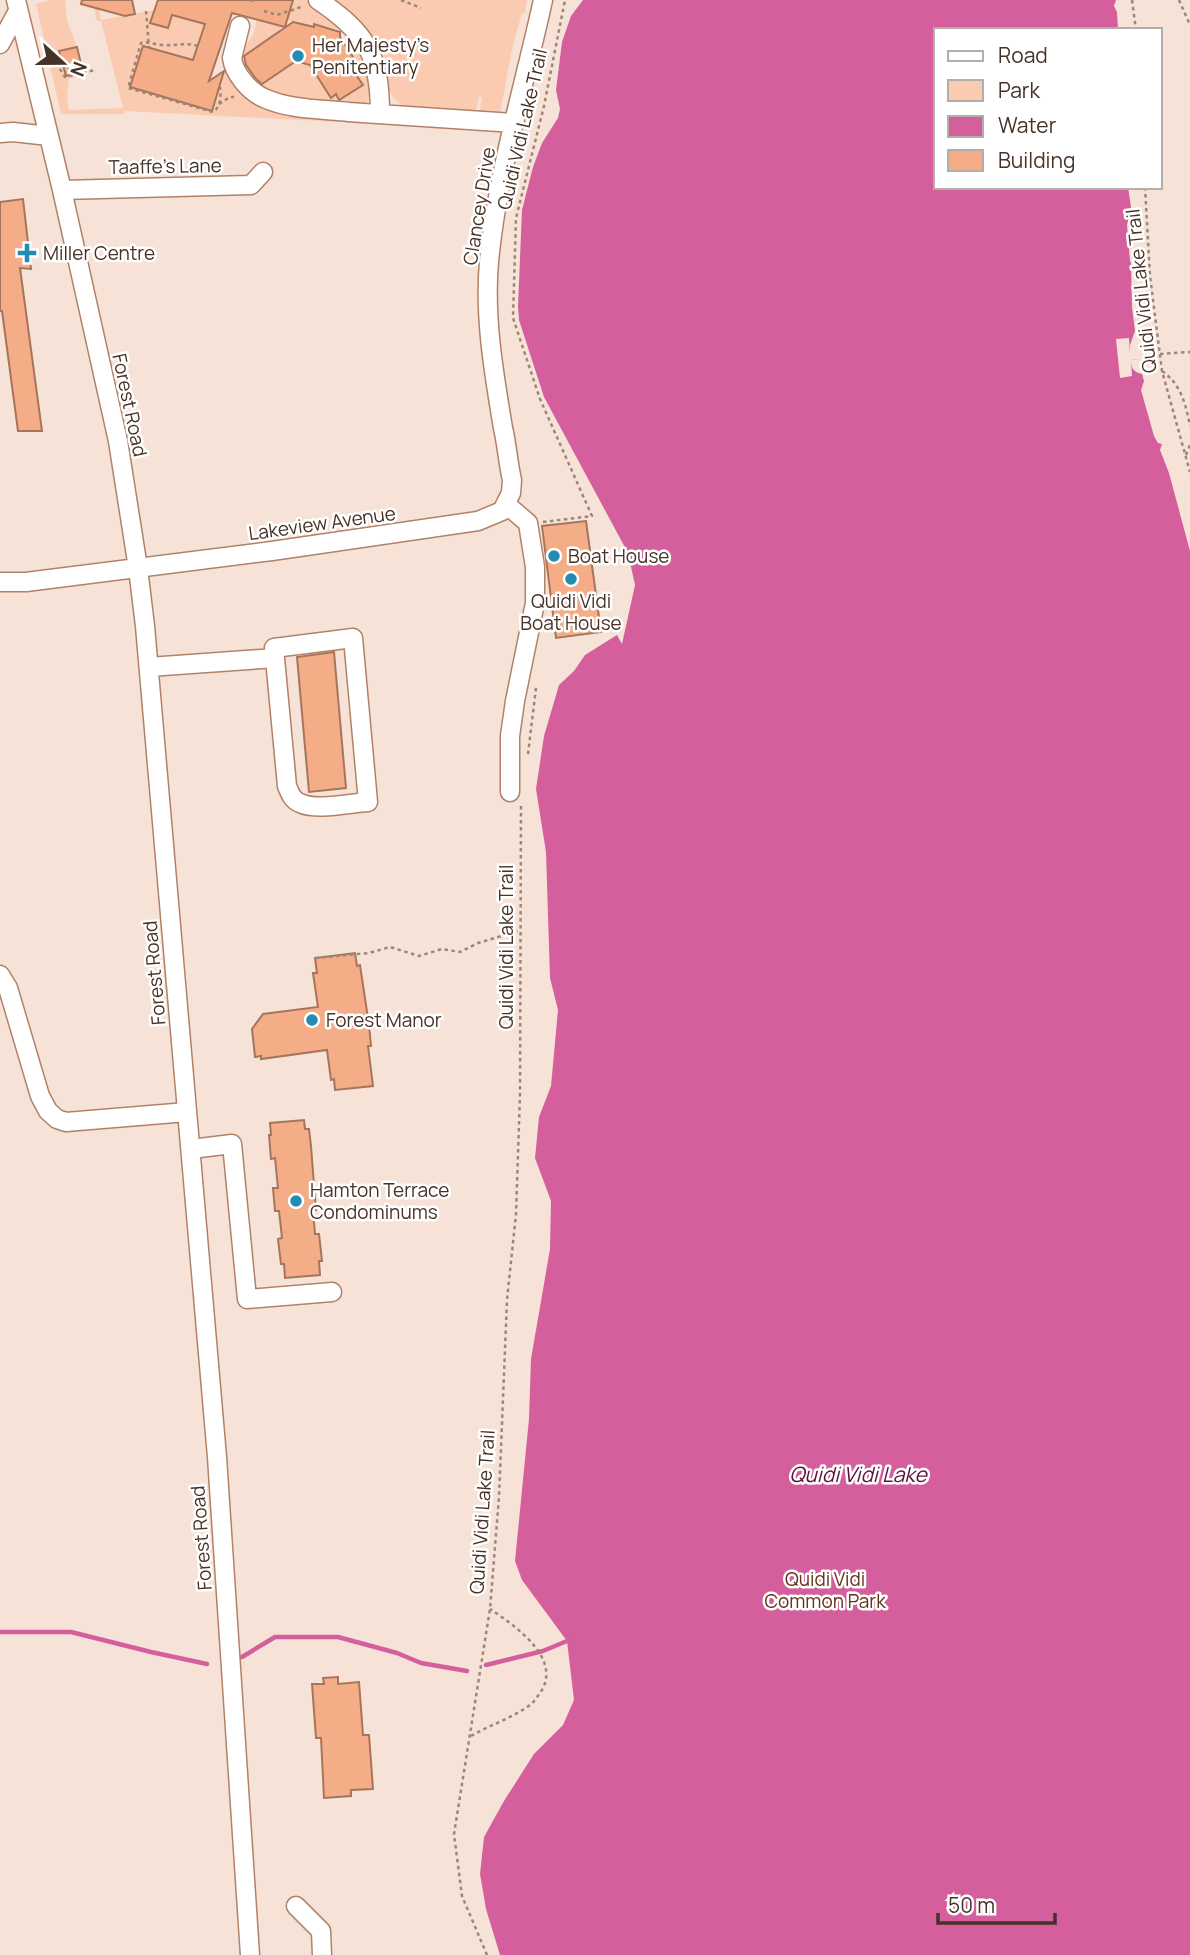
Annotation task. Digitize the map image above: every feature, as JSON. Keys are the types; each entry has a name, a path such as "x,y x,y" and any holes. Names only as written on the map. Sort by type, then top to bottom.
{"street":[{"path":"0,44 17,5 1,0"},
{"path":"318,0 337,12 353,27 367,46 375,63 380,85 380,114"},
{"name":"Clancey Drive","path":"507,505 512,481 492,349 488,303 489,266 496,209 543,0"},
{"name":"Forest Road","path":"17,5 118,441 138,568 149,667 217,1457 250,1955"},
{"path":"240,26 232,63 241,78 263,98 290,105 380,114 514,123"},
{"path":"0,133 49,136"},
{"name":"Taaffe's Lane","path":"62,190 251,185 262,172"},
{"path":"507,505 528,523 535,568 535,603 510,736 516,794"},
{"name":"Lakeview Avenue","path":"0,582 26,582 375,537 478,521 502,511 507,505"},
{"path":"353,638 368,802 315,806 299,803 292,797 285,774 275,658 274,648 353,638"},
{"path":"149,667 275,658"},
{"path":"0,975 8,988 40,1096 48,1111 57,1119 85,1122 187,1112"},
{"path":"191,1149 232,1144 247,1299 332,1293"},
{"path":"296,1906 321,1931 322,1955"}],"path":[{"path":"264,11 277,15 318,0"},
{"path":"401,0 421,8"},
{"name":"Quidi Vidi Lake Trail","path":"538,523 592,516 540,399 513,318 516,218 544,106 565,0"},
{"path":"1132,0 1136,28"},
{"path":"1179,0 1190,25"},
{"path":"146,11 149,47"},
{"path":"198,46 141,43 128,88 213,112 219,104 220,87"},
{"path":"47,64 62,62"},
{"path":"56,63 65,77 95,70"},
{"name":"Quidi Vidi Lake Trail","path":"1145,189 1150,275 1162,372 1190,472"},
{"path":"1160,354 1190,352"},
{"path":"1162,372 1175,383 1185,401 1190,426"},
{"path":"1185,456 1190,445"},
{"path":"527,757 538,676"},
{"name":"Quidi Vidi Lake Trail","path":"487,1955 462,1896 454,1834 490,1609 499,1497 507,1300 516,1213 522,972 520,811 516,794"},
{"path":"315,958 369,953 390,947 419,956 442,949 460,952 478,943 520,931"},
{"path":"470,1737 533,1703 546,1684 547,1671 538,1648 490,1609"}],"green space":[{"path":"49,0 65,0 67,20 77,47 59,51 65,76 83,72 84,75 69,79 69,110 123,108 101,21 97,21 92,0 97,0 101,20 155,10 151,24 168,28 172,15 205,24 193,60 142,46 130,87 212,111 225,71 255,103 262,102 360,120 360,123 124,111 124,114 61,114 36,4"},
{"path":"277,0 312,0 337,22 342,30 315,24 314,27 259,14"},
{"path":"330,0 527,0 512,49 499,119 479,116 482,97 479,97 475,114 404,107 394,99 388,88 387,71 379,53"},
{"path":"257,20 281,26 279,33 239,60 240,53 253,35"},
{"path":"339,44 364,55 373,76 370,98 360,109 264,94 254,82 259,79 262,84 296,61 310,65 330,97 336,94 339,99 362,85"}],"water":[{"name":"Quidi Vidi Lake","path":"583,0 1116,0 1114,6 1118,28 934,28 934,189 1128,189 1131,207 1127,225 1135,331 1130,353 1138,353 1138,359 1131,360 1131,363 1134,370 1142,374 1144,381 1141,390 1154,436 1158,443 1162,444 1160,450 1190,551 1190,1955 500,1955 486,1909 480,1874 484,1837 534,1754 563,1725 574,1700 567,1641 522,1580 515,1561 529,1419 531,1359 550,1249 551,1201 535,1158 539,1117 551,1086 558,1010 550,978 546,852 536,789 544,736 559,685 574,671 585,655 617,635 622,644 635,585 628,553 544,397 519,320 522,210 542,143 558,118 560,109 556,90 562,42 571,16"}],"pier":[{"path":"1129,338 1130,353 1138,353 1138,359 1131,360 1132,376 1120,378 1116,339"}],"building":[{"path":"82,0 132,0 135,14 125,16 81,4"},
{"path":"158,0 293,0 285,27 232,13 209,81 224,71 212,111 130,87 143,46 193,60 205,24 172,15 168,28 150,23"},
{"path":"293,22 314,27 314,24 340,32 340,37 360,68 354,72 363,85 339,100 336,94 331,98 310,65 296,61 262,84 256,79 246,65 244,56"},
{"path":"77,47 83,72 66,76 59,51"},
{"path":"23,199 31,269 20,268 42,431 18,431 0,311 0,202"},
{"name":"Quidi Vidi Boat House","path":"586,521 601,632 556,638 542,526"},
{"path":"334,652 346,788 309,792 297,657"},
{"name":"Forest Manor","path":"355,953 357,966 360,965 369,1025 371,1046 368,1046 373,1086 335,1090 327,1050 261,1059 261,1056 255,1057 252,1029 263,1014 318,1007 313,973 317,973 315,958"},
{"name":"Hamton Terrace Condominums","path":"304,1120 305,1129 309,1129 316,1210 313,1210 315,1234 319,1234 322,1261 319,1261 320,1275 285,1278 278,1239 282,1238 279,1211 275,1211 273,1188 278,1188 275,1158 271,1159 270,1123"},
{"path":"338,1677 338,1684 359,1682 363,1735 369,1735 373,1789 351,1790 351,1796 324,1798 321,1738 316,1738 312,1684 324,1684 323,1678"}],"waterway":[{"path":"0,1632 71,1632 207,1664"},
{"path":"242,1657 275,1637 338,1637 397,1653 421,1663 467,1671"},
{"path":"486,1665 543,1651 567,1641"}],"place":[{"name":"Her Majesty’s Penitentiary","path":"298,56"},
{"name":"Miller Centre","path":"27,253"},
{"name":"Boat House","path":"554,556"},
{"name":"Quidi Vidi Boat House","path":"571,579"},
{"name":"Forest Manor","path":"312,1020"},
{"name":"Hamton Terrace Condominums","path":"296,1201"}],"park label":[{"name":"Quidi Vidi Common Park","path":"825,1590"}]}
